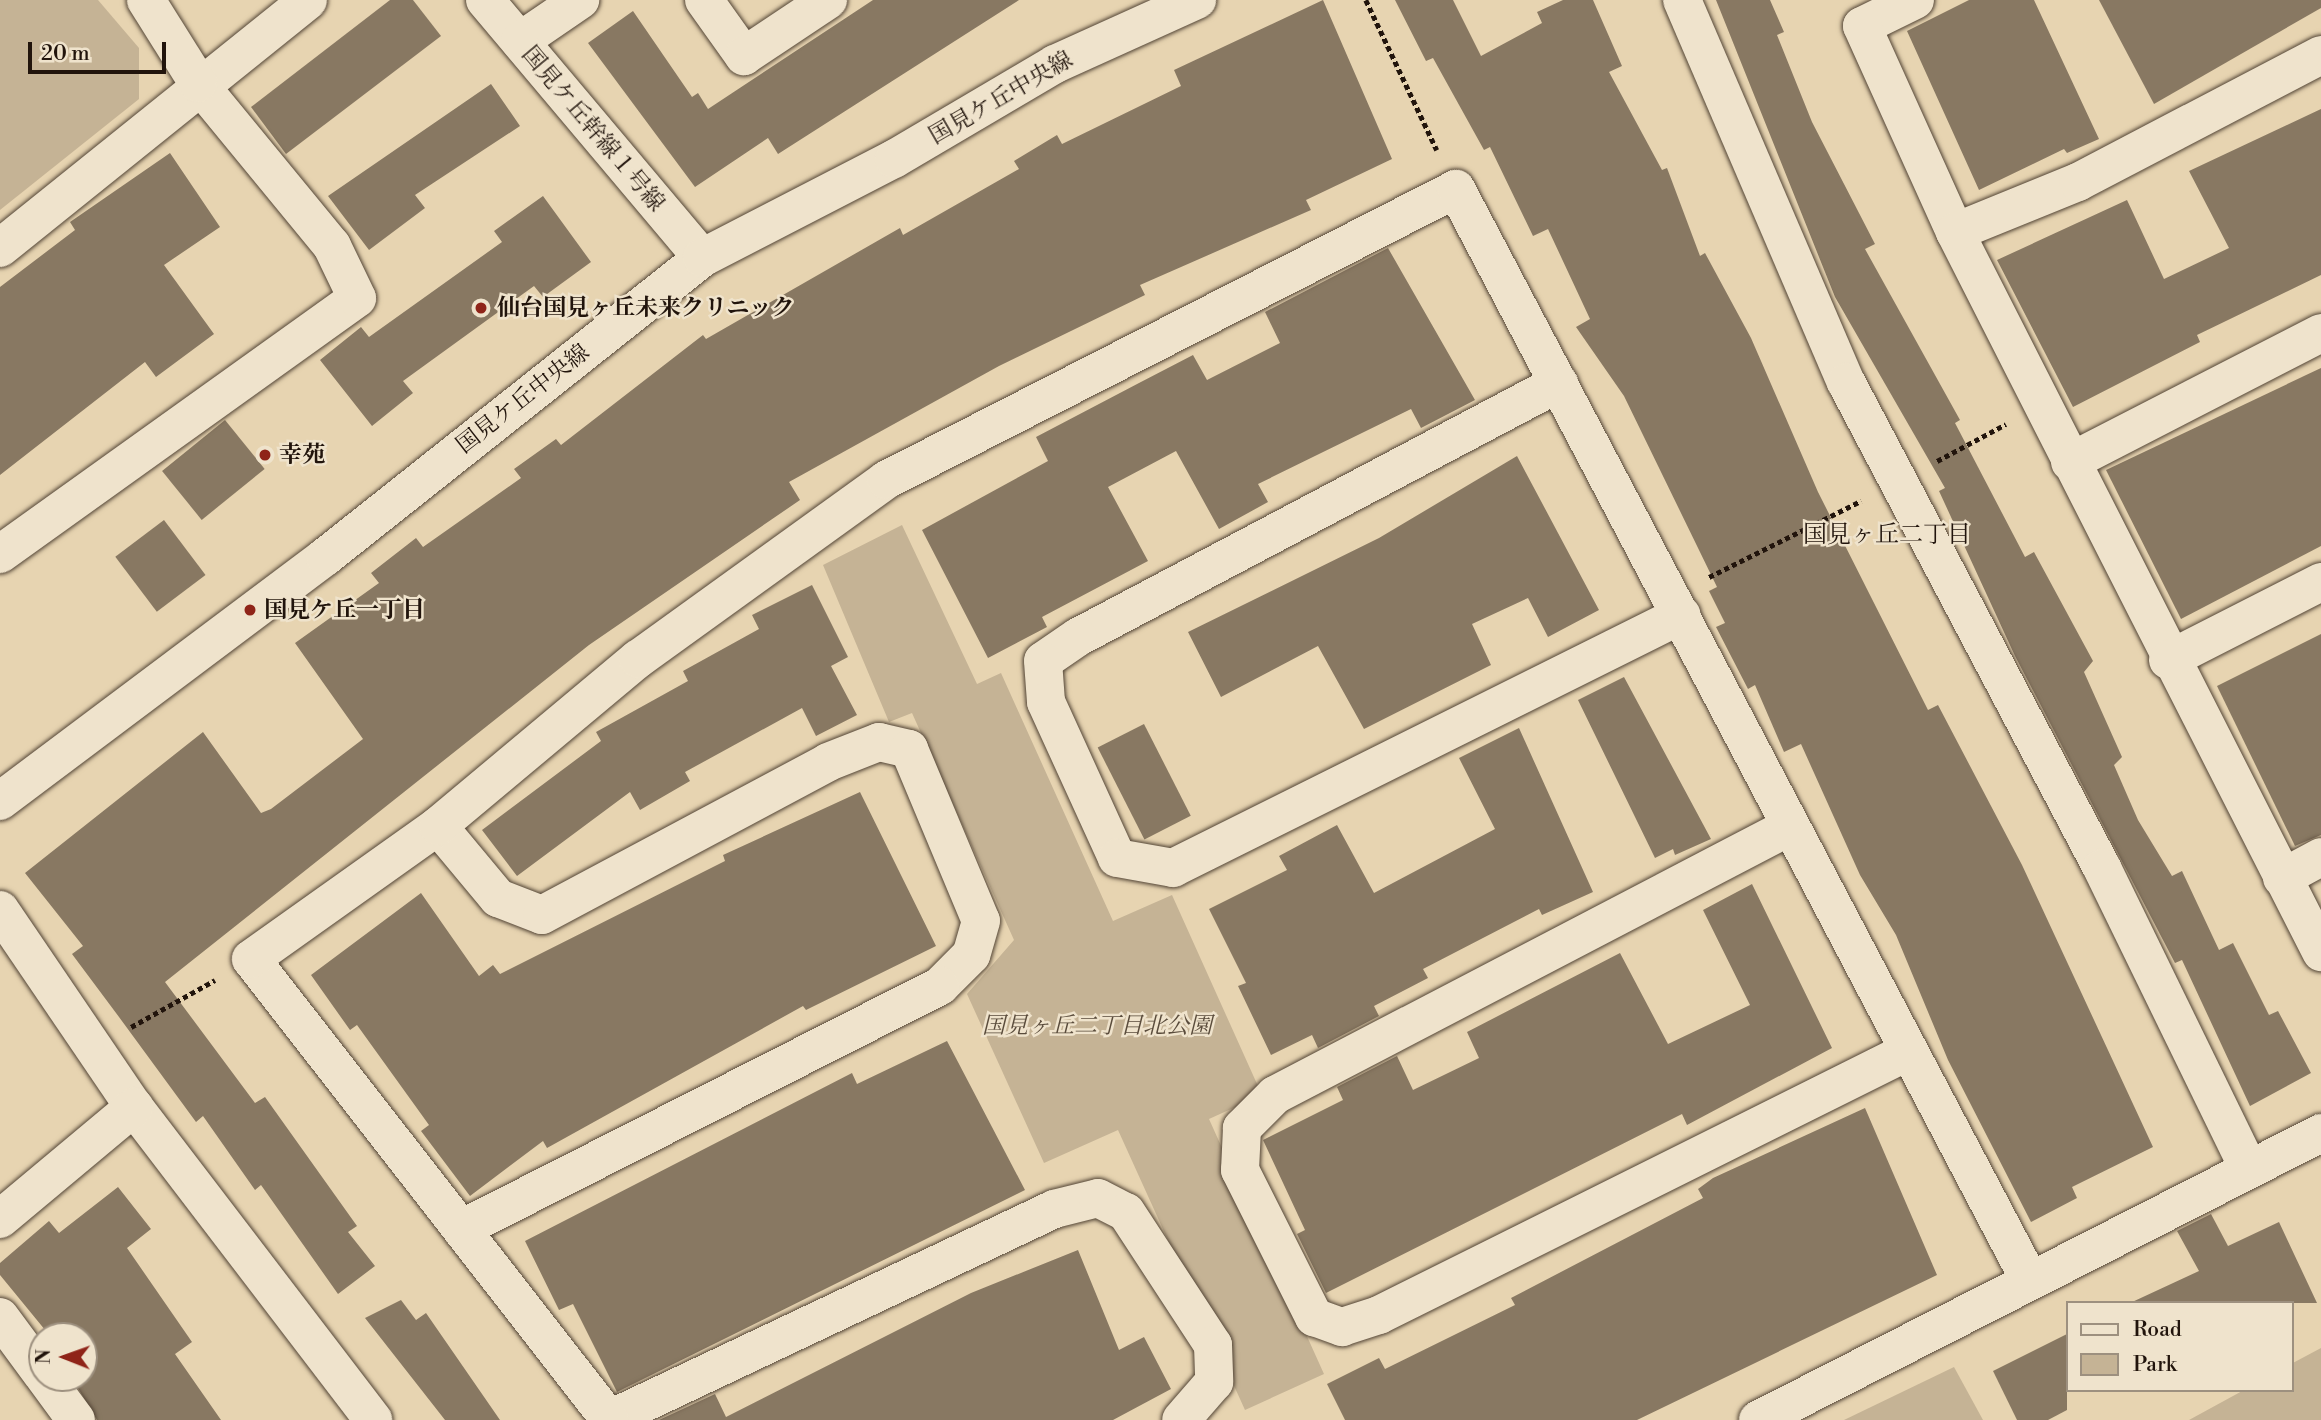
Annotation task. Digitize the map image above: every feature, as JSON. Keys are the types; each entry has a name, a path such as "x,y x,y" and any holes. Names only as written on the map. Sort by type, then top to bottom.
{"street":[{"path":"0,554 357,298 332,246 198,83 146,0"},
{"path":"0,248 198,83 308,0"},
{"name":"国見ケ丘幹線１号線","path":"485,0 702,258"},
{"path":"520,41 580,0"},
{"path":"704,0 744,56 828,0"},
{"name":"国見ケ丘中央線","path":"0,801 325,557 702,258 894,159 1055,64 1197,0"},
{"path":"1682,0 1846,382 2102,868 2249,1169"},
{"path":"1915,0 1862,26 1955,232 2168,660 2321,952"},
{"path":"1955,232 2078,182 2321,55"},
{"path":"1181,1420 1214,1382 1213,1345 1126,1212 1098,1198 1054,1209 610,1420 251,959 438,826 638,659 886,480 1456,189 2030,1281"},
{"path":"2070,461 2321,333"},
{"path":"1559,383 1078,636 1044,661 1046,702 1117,859 1173,868 1681,615"},
{"path":"2168,660 2321,582"},
{"path":"438,826 498,898 542,915 828,762 879,742 909,749 981,921 971,955 940,986 461,1229"},
{"path":"1789,827 1275,1094 1242,1128 1240,1170 1314,1317 1342,1326 1379,1315 1909,1051"},
{"path":"2282,878 2321,857"},
{"path":"0,911 134,1107 373,1420"},
{"path":"0,1219 134,1107"},
{"path":"1758,1420 2321,1133"},
{"path":"0,1317 28,1355"},
{"path":"55,1392 76,1420"}],"path":[{"path":"1366,0 1456,189"},
{"path":"94,1049 251,959"}],"green space":[{"path":"0,0 98,0 139,48 139,99 0,210"},
{"name":"国見ヶ丘二丁目北公園","path":"902,525 977,684 1001,673 1113,921 1172,895 1262,1095 1209,1119 1324,1374 1245,1410 1118,1130 1044,1163 967,994 1014,940 912,713 889,722 823,565"},
{"path":"2321,1348 2321,1420 2189,1420 2240,1392 2293,1392 2293,1363"},
{"path":"1954,1367 1983,1420 1844,1420"}],"building":[{"path":"390,0 413,0 441,36 286,154 251,107"},
{"path":"873,0 1019,0 778,154 768,138 695,187 588,43 633,11 692,97 698,93 708,109"},
{"path":"1323,0 1392,159 1306,200 1311,210 1140,285 1145,295 999,366 789,482 800,500 589,645 165,982 255,1103 265,1097 357,1226 348,1232 375,1266 338,1294 261,1185 255,1190 203,1116 196,1122 72,954 83,946 25,873 203,732 261,813 271,809 363,739 295,643 379,583 371,573 416,538 423,547 521,478 514,469 556,439 561,445 703,335 706,339 900,228 903,235 1019,169 1014,161 1057,135 1062,144 1181,86 1174,70"},
{"path":"1395,0 1453,0 1481,56 1542,23 1537,12 1563,0 1593,0 1622,66 1609,72 1662,170 1667,168 1700,256 1705,253 1751,338 1818,492 1928,710 1938,705 2022,865 2153,1147 2072,1187 2077,1198 2031,1222 1948,1060 1896,935 1860,875 1801,744 1784,752 1755,685 1748,689 1716,627 1725,623 1709,591 1717,587 1624,396 1576,327 1590,319 1548,229 1533,236 1490,147 1484,150 1433,58 1426,61"},
{"path":"1716,0 1770,0 1784,32 1777,35 1812,122 1875,244 1865,249 1960,420 1955,423 2025,557 2034,552 2093,661 2084,672 2122,757 2114,765 2138,820 2172,876 2182,871 2219,950 2233,943 2269,1015 2278,1011 2311,1073 2250,1106 2182,960 2175,963 2015,656 1939,491 1945,488 1835,297"},
{"path":"1969,0 2034,0 2099,139 2067,153 2064,149 1979,190 1907,31"},
{"path":"2099,0 2321,0 2321,8 2154,104"},
{"path":"491,84 520,126 415,195 425,208 369,250 328,196"},
{"path":"2321,109 2321,275 2197,335 2200,342 2073,407 1997,260 2127,200 2164,279 2229,248 2189,171"},
{"path":"170,153 220,227 164,265 214,334 156,377 145,362 0,475 0,287 75,230 70,222"},
{"path":"543,196 591,262 543,297 534,286 403,381 413,393 372,426 320,360 361,327 369,337 502,242 494,231"},
{"path":"1388,248 1475,400 1421,428 1411,409 1258,484 1268,502 1219,529 1176,451 1108,487 1148,561 1042,617 1047,627 988,658 922,530 1048,461 1036,437 1139,383 1193,355 1207,380 1280,343 1265,312"},
{"path":"2321,368 2321,546 2181,619 2106,470"},
{"path":"225,420 265,469 202,520 162,471"},
{"path":"1517,456 1599,610 1548,637 1528,598 1472,624 1491,665 1364,729 1318,646 1221,697 1188,632 1379,538"},
{"path":"164,520 206,575 157,612 115,557"},
{"path":"812,585 848,657 831,666 857,715 816,736 802,708 685,772 690,781 640,810 630,792 517,876 482,830 601,741 596,732 688,681 683,671 759,629 752,615"},
{"path":"2321,634 2321,835 2295,846 2217,686"},
{"path":"1624,677 1711,839 1675,855 1673,849 1655,858 1578,700"},
{"path":"1144,724 1191,816 1144,839 1098,748"},
{"path":"1519,728 1593,892 1542,915 1539,909 1423,969 1428,978 1374,1006 1379,1016 1318,1048 1312,1035 1271,1055 1238,986 1246,983 1209,909 1287,870 1279,856 1337,825 1374,893 1495,829 1459,758"},
{"path":"860,792 936,946 806,1010 803,1006 547,1148 543,1141 470,1196 421,1131 429,1125 357,1025 350,1030 311,975 421,893 479,976 493,965 500,974 725,861 723,855"},
{"path":"1752,884 1832,1048 1687,1125 1682,1114 1326,1293 1297,1234 1305,1230 1263,1140 1343,1100 1337,1087 1397,1056 1413,1090 1479,1058 1467,1032 1620,953 1668,1044 1750,1005 1703,910"},
{"path":"947,1041 1025,1190 617,1392 573,1304 559,1310 525,1241 852,1073 857,1084"},
{"path":"1865,1108 1937,1275 1637,1420 1345,1420 1327,1384 1379,1358 1385,1369 1515,1305 1511,1298 1703,1198 1698,1189 1713,1178"},
{"path":"118,1187 151,1229 127,1248 192,1342 175,1354 221,1420 97,1420 80,1392 98,1392 98,1322 39,1322 0,1275 0,1263 49,1221 59,1233"},
{"path":"2211,1214 2228,1246 2279,1222 2317,1303 2134,1301 2199,1271 2177,1231"},
{"path":"1078,1250 1119,1350 1144,1337 1171,1389 1113,1420 659,1420 715,1394 726,1417 971,1293"},
{"path":"401,1300 416,1320 426,1313 500,1420 445,1420 365,1318"},
{"path":"2066,1334 2067,1410 2048,1420 2017,1420 1993,1371"}],"place":[{"name":"仙台国見ヶ丘未来クリニック","path":"481,308"},
{"name":"幸苑","path":"265,455"},
{"name":"国見ケ丘一丁目","path":"250,610"}],"district":[{"name":"国見ヶ丘二丁目","path":"1887,536"}]}
